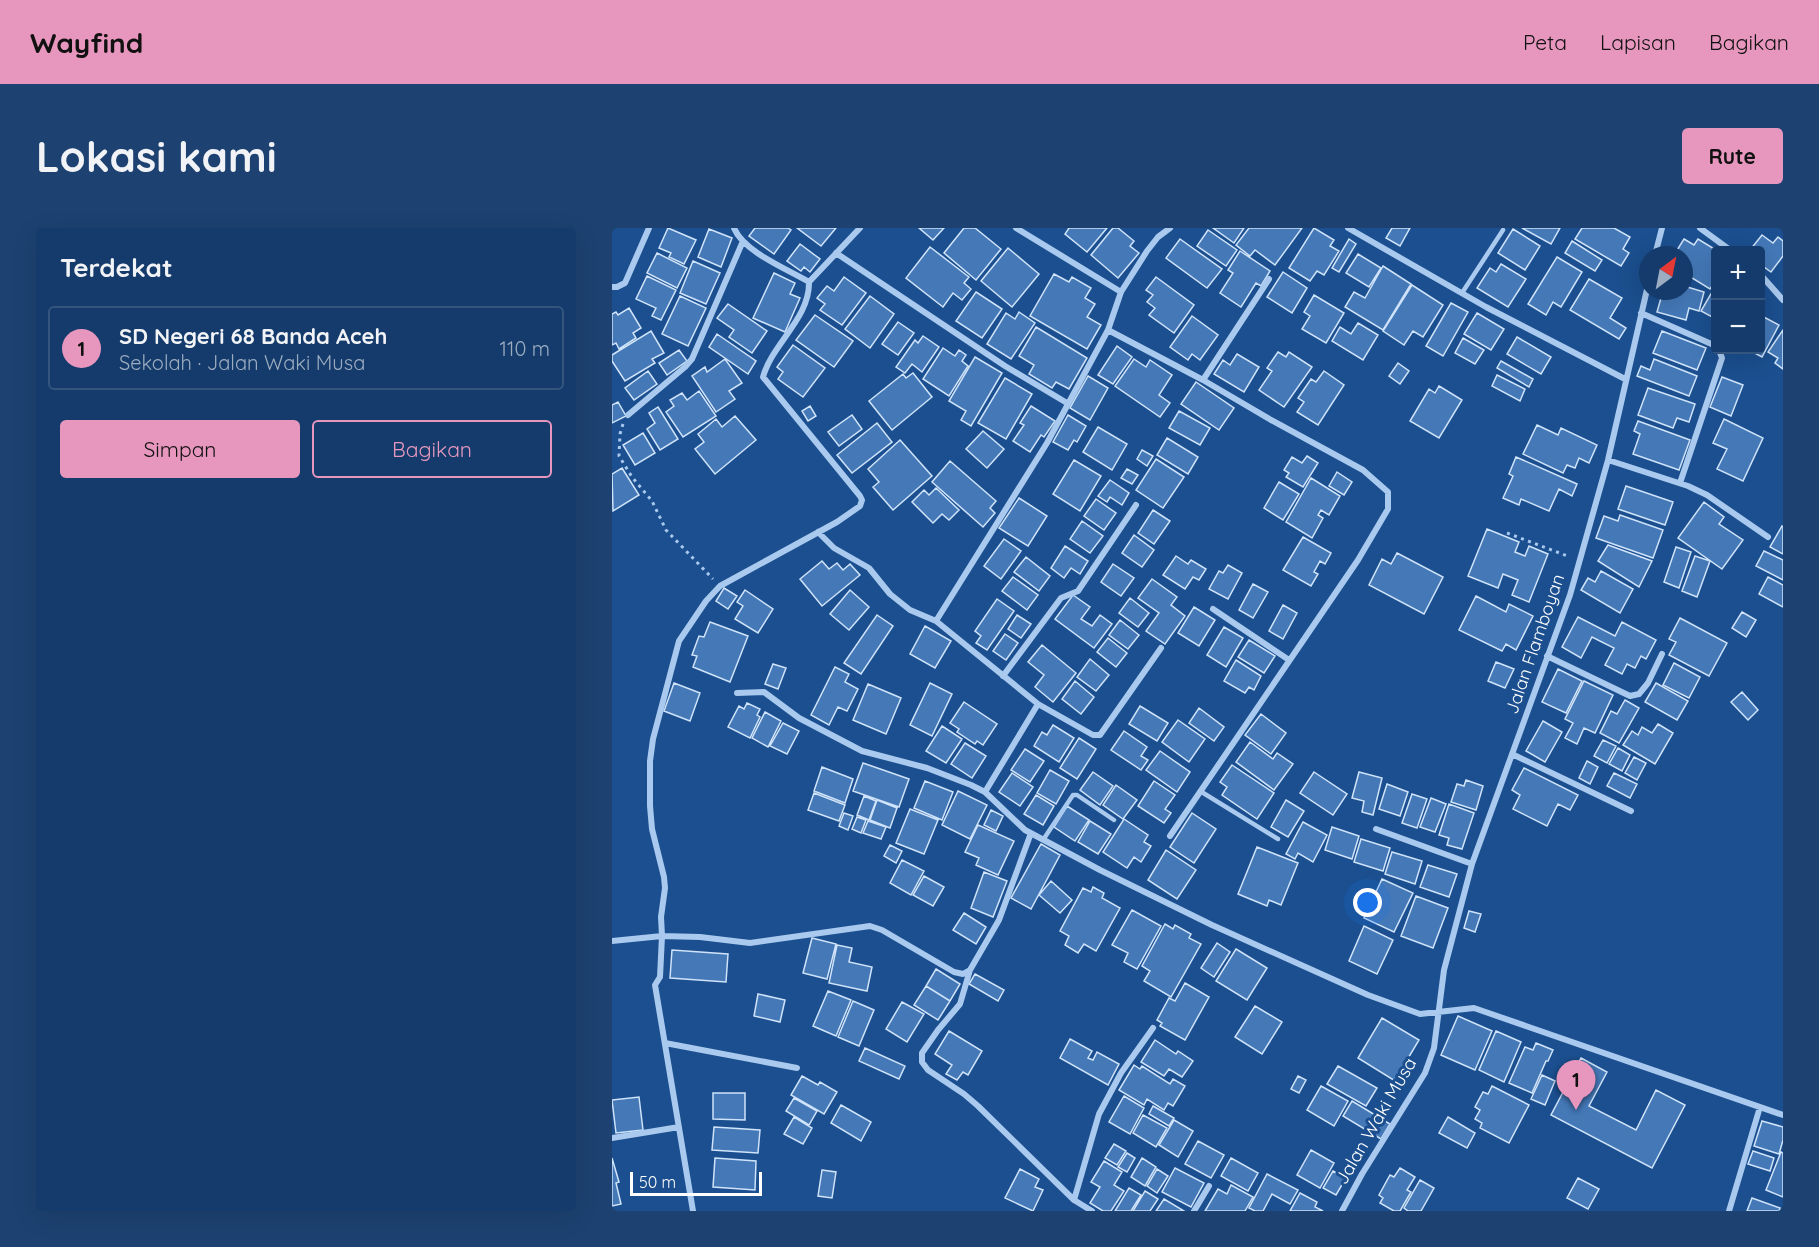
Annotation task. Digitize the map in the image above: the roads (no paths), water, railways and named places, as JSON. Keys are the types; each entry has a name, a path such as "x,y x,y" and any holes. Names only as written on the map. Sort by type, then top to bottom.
{"street":[{"path":"612,287 625,283 649,228"},
{"path":"734,228 750,248 809,282"},
{"path":"693,1211 655,985 660,976 661,917 665,888 652,829 650,806 650,761 653,739 679,641 706,601 720,586 860,506 862,500 764,377 766,368 809,295 809,282 860,228"},
{"path":"1016,228 1120,292"},
{"path":"936,621 1047,443 1108,330 1120,292 1147,251 1158,237 1170,228"},
{"path":"1348,228 1462,293 1625,379"},
{"path":"1657,246 1662,228"},
{"path":"1700,228 1725,246"},
{"path":"628,415 692,359 743,241"},
{"path":"836,253 986,354 1067,404"},
{"path":"1203,380 1269,279"},
{"path":"1765,279 1783,300"},
{"name":"Jalan Flamboyan","path":"1439,1010 1444,970 1472,864 1570,595 1596,509 1644,300"},
{"path":"1641,313 1711,344"},
{"path":"1108,330 1203,380 1363,470 1388,492 1389,509 1358,560 1170,836"},
{"path":"1680,483 1722,358 1720,354"},
{"path":"1608,460 1680,483 1721,502 1768,537"},
{"path":"1003,676 1061,598 1078,591 1136,505"},
{"path":"818,532 834,548 869,568 890,594 910,610 936,621 1038,704 1093,735 1100,735 1161,648"},
{"path":"1213,609 1289,660"},
{"path":"1547,656 1630,696 1639,694 1648,683 1662,654"},
{"path":"737,693 764,692 799,718 862,751 927,768 985,792 1031,833 1043,840 1155,898 1368,995 1420,1014 1439,1010 1474,1008 1783,1115"},
{"path":"985,792 1038,704"},
{"path":"1512,754 1631,811"},
{"path":"1376,829 1472,864"},
{"path":"1031,833 999,920 970,970 960,1004 922,1053 922,1062 928,1070 978,1106 1074,1200 1092,1211"},
{"path":"612,941 662,936 700,937 750,943 870,926 882,930 954,972 963,974 970,970"},
{"name":"Jalan Waki Musa","path":"1342,1211 1362,1174 1425,1073 1434,1048 1439,1010"},
{"path":"1074,1200 1099,1114 1120,1073 1153,1028"},
{"path":"665,1043 797,1068"},
{"path":"1729,1211 1760,1107"},
{"path":"612,1138 679,1127"},
{"path":"1194,1211 1209,1186"}],"lane":[{"path":"1462,293 1503,230"},
{"path":"1200,791 1278,839"},
{"path":"1043,840 1073,795 1077,795 1114,820"}],"place":[{"name":"SD Negeri 68 Banda Aceh","path":"1576,1110"}]}
